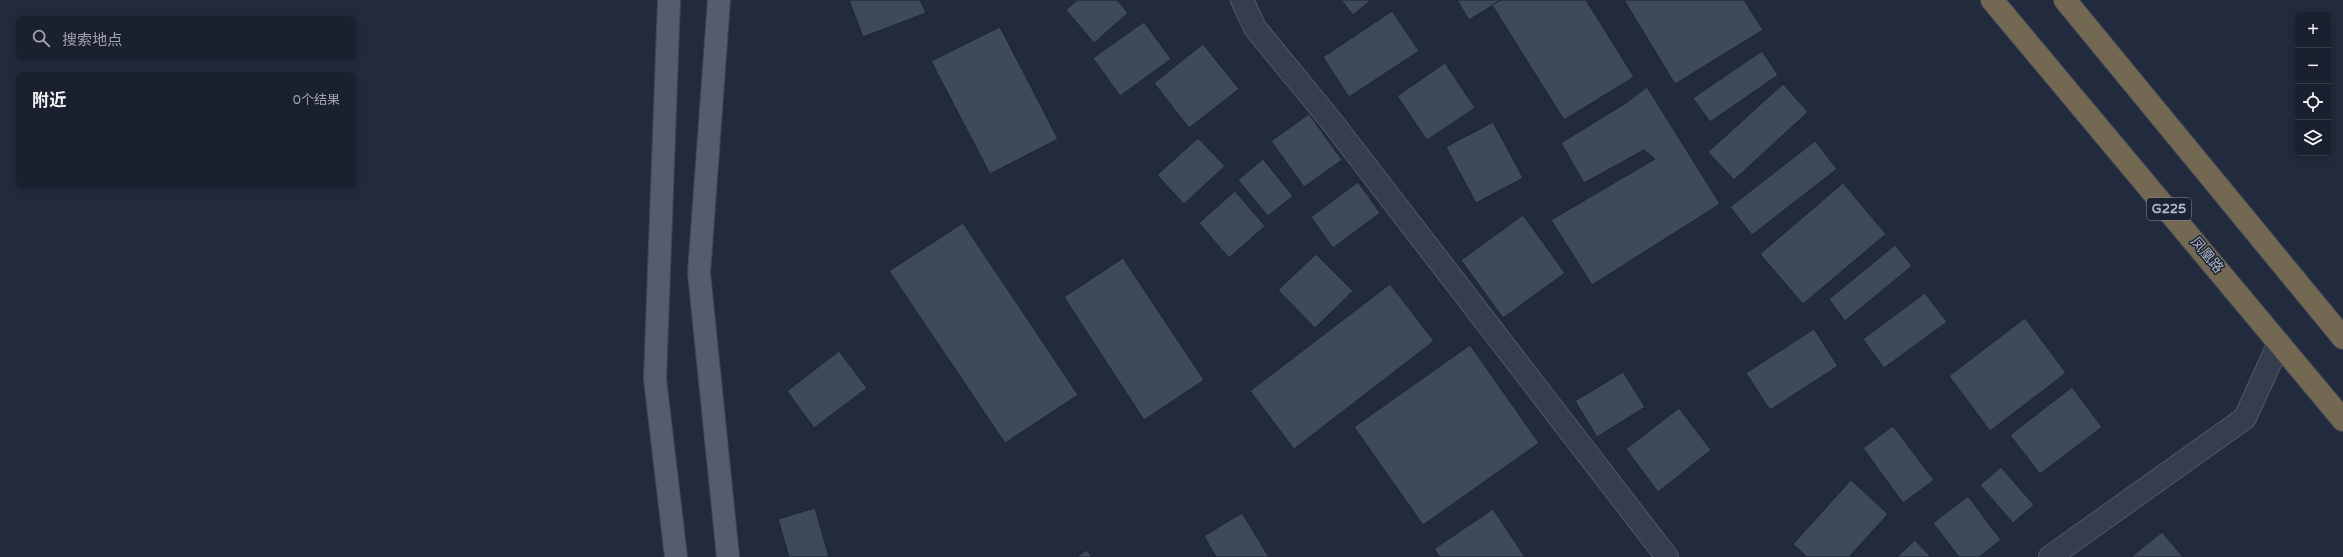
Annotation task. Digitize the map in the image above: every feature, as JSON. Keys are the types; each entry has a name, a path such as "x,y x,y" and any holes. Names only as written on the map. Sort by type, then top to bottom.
{"highway":[{"name":"凤凰路","path":"1992,0 2343,420"},
{"path":"2065,0 2343,338"}],"main road":[{"path":"669,0 655,379 676,557"},
{"path":"720,0 698,273 728,557"}],"street":[{"path":"1242,0 1255,28 1332,122 1667,557"},
{"path":"2050,557 2245,418 2279,343"}],"building":[{"path":"849,0 920,0 926,13 863,37"},
{"path":"1077,0 1117,0 1128,13 1094,43 1066,10"},
{"path":"1341,0 1371,0 1353,15"},
{"path":"1457,0 1501,0 1469,20"},
{"path":"1501,0 1586,0 1634,77 1564,120 1492,5"},
{"path":"1624,0 1744,0 1763,30 1675,84"},
{"path":"1392,11 1419,51 1349,97 1323,57"},
{"path":"1144,22 1171,59 1120,96 1093,58"},
{"path":"1000,27 1058,139 990,174 931,61"},
{"path":"1203,44 1239,89 1189,128 1154,83"},
{"path":"1762,51 1778,75 1710,122 1693,98"},
{"path":"1445,63 1475,108 1427,140 1397,96"},
{"path":"1783,84 1808,112 1734,180 1708,152"},
{"path":"1647,87 1720,204 1592,285 1551,220 1655,159 1644,150 1584,183 1561,143 1626,103"},
{"path":"1309,114 1342,160 1304,187 1271,141"},
{"path":"1493,122 1523,178 1476,203 1446,147"},
{"path":"1198,138 1225,166 1184,204 1157,175"},
{"path":"1815,141 1837,169 1752,235 1730,207"},
{"path":"1263,159 1293,196 1268,216 1238,180"},
{"path":"1358,182 1380,213 1333,248 1311,217"},
{"path":"1843,183 1886,234 1803,304 1760,254"},
{"path":"1235,191 1265,226 1229,258 1199,223"},
{"path":"1523,215 1565,273 1503,318 1461,260"},
{"path":"963,223 1078,395 1005,443 889,271"},
{"path":"1895,245 1912,266 1845,321 1829,299"},
{"path":"1316,254 1353,291 1315,328 1278,290"},
{"path":"1123,258 1204,380 1144,420 1064,297"},
{"path":"1390,284 1434,341 1294,449 1250,391"},
{"path":"1925,293 1947,322 1884,368 1863,339"},
{"path":"2025,318 2066,373 1990,431 1949,376"},
{"path":"1814,329 1838,366 1770,410 1746,373"},
{"path":"1470,345 1539,443 1423,525 1354,427"},
{"path":"839,351 867,388 814,428 787,391"},
{"path":"1623,372 1645,407 1597,437 1575,401"},
{"path":"2072,387 2102,427 2040,474 2010,435"},
{"path":"1679,408 1711,450 1658,492 1626,449"},
{"path":"1893,426 1934,480 1903,503 1863,448"},
{"path":"2001,467 2034,505 2013,523 1980,485"},
{"path":"1851,480 1888,514 1849,557 1807,557 1793,544"},
{"path":"1968,496 2001,540 1979,557 1959,557 1933,523"},
{"path":"815,508 829,557 789,557 778,519"},
{"path":"1493,509 1525,557 1440,557 1434,549"},
{"path":"1242,513 1269,557 1216,557 1204,536"},
{"path":"2162,532 2183,557 2131,557"},
{"path":"1915,540 1931,557 1897,557"},
{"path":"1087,550 1092,557 1076,557"}]}
